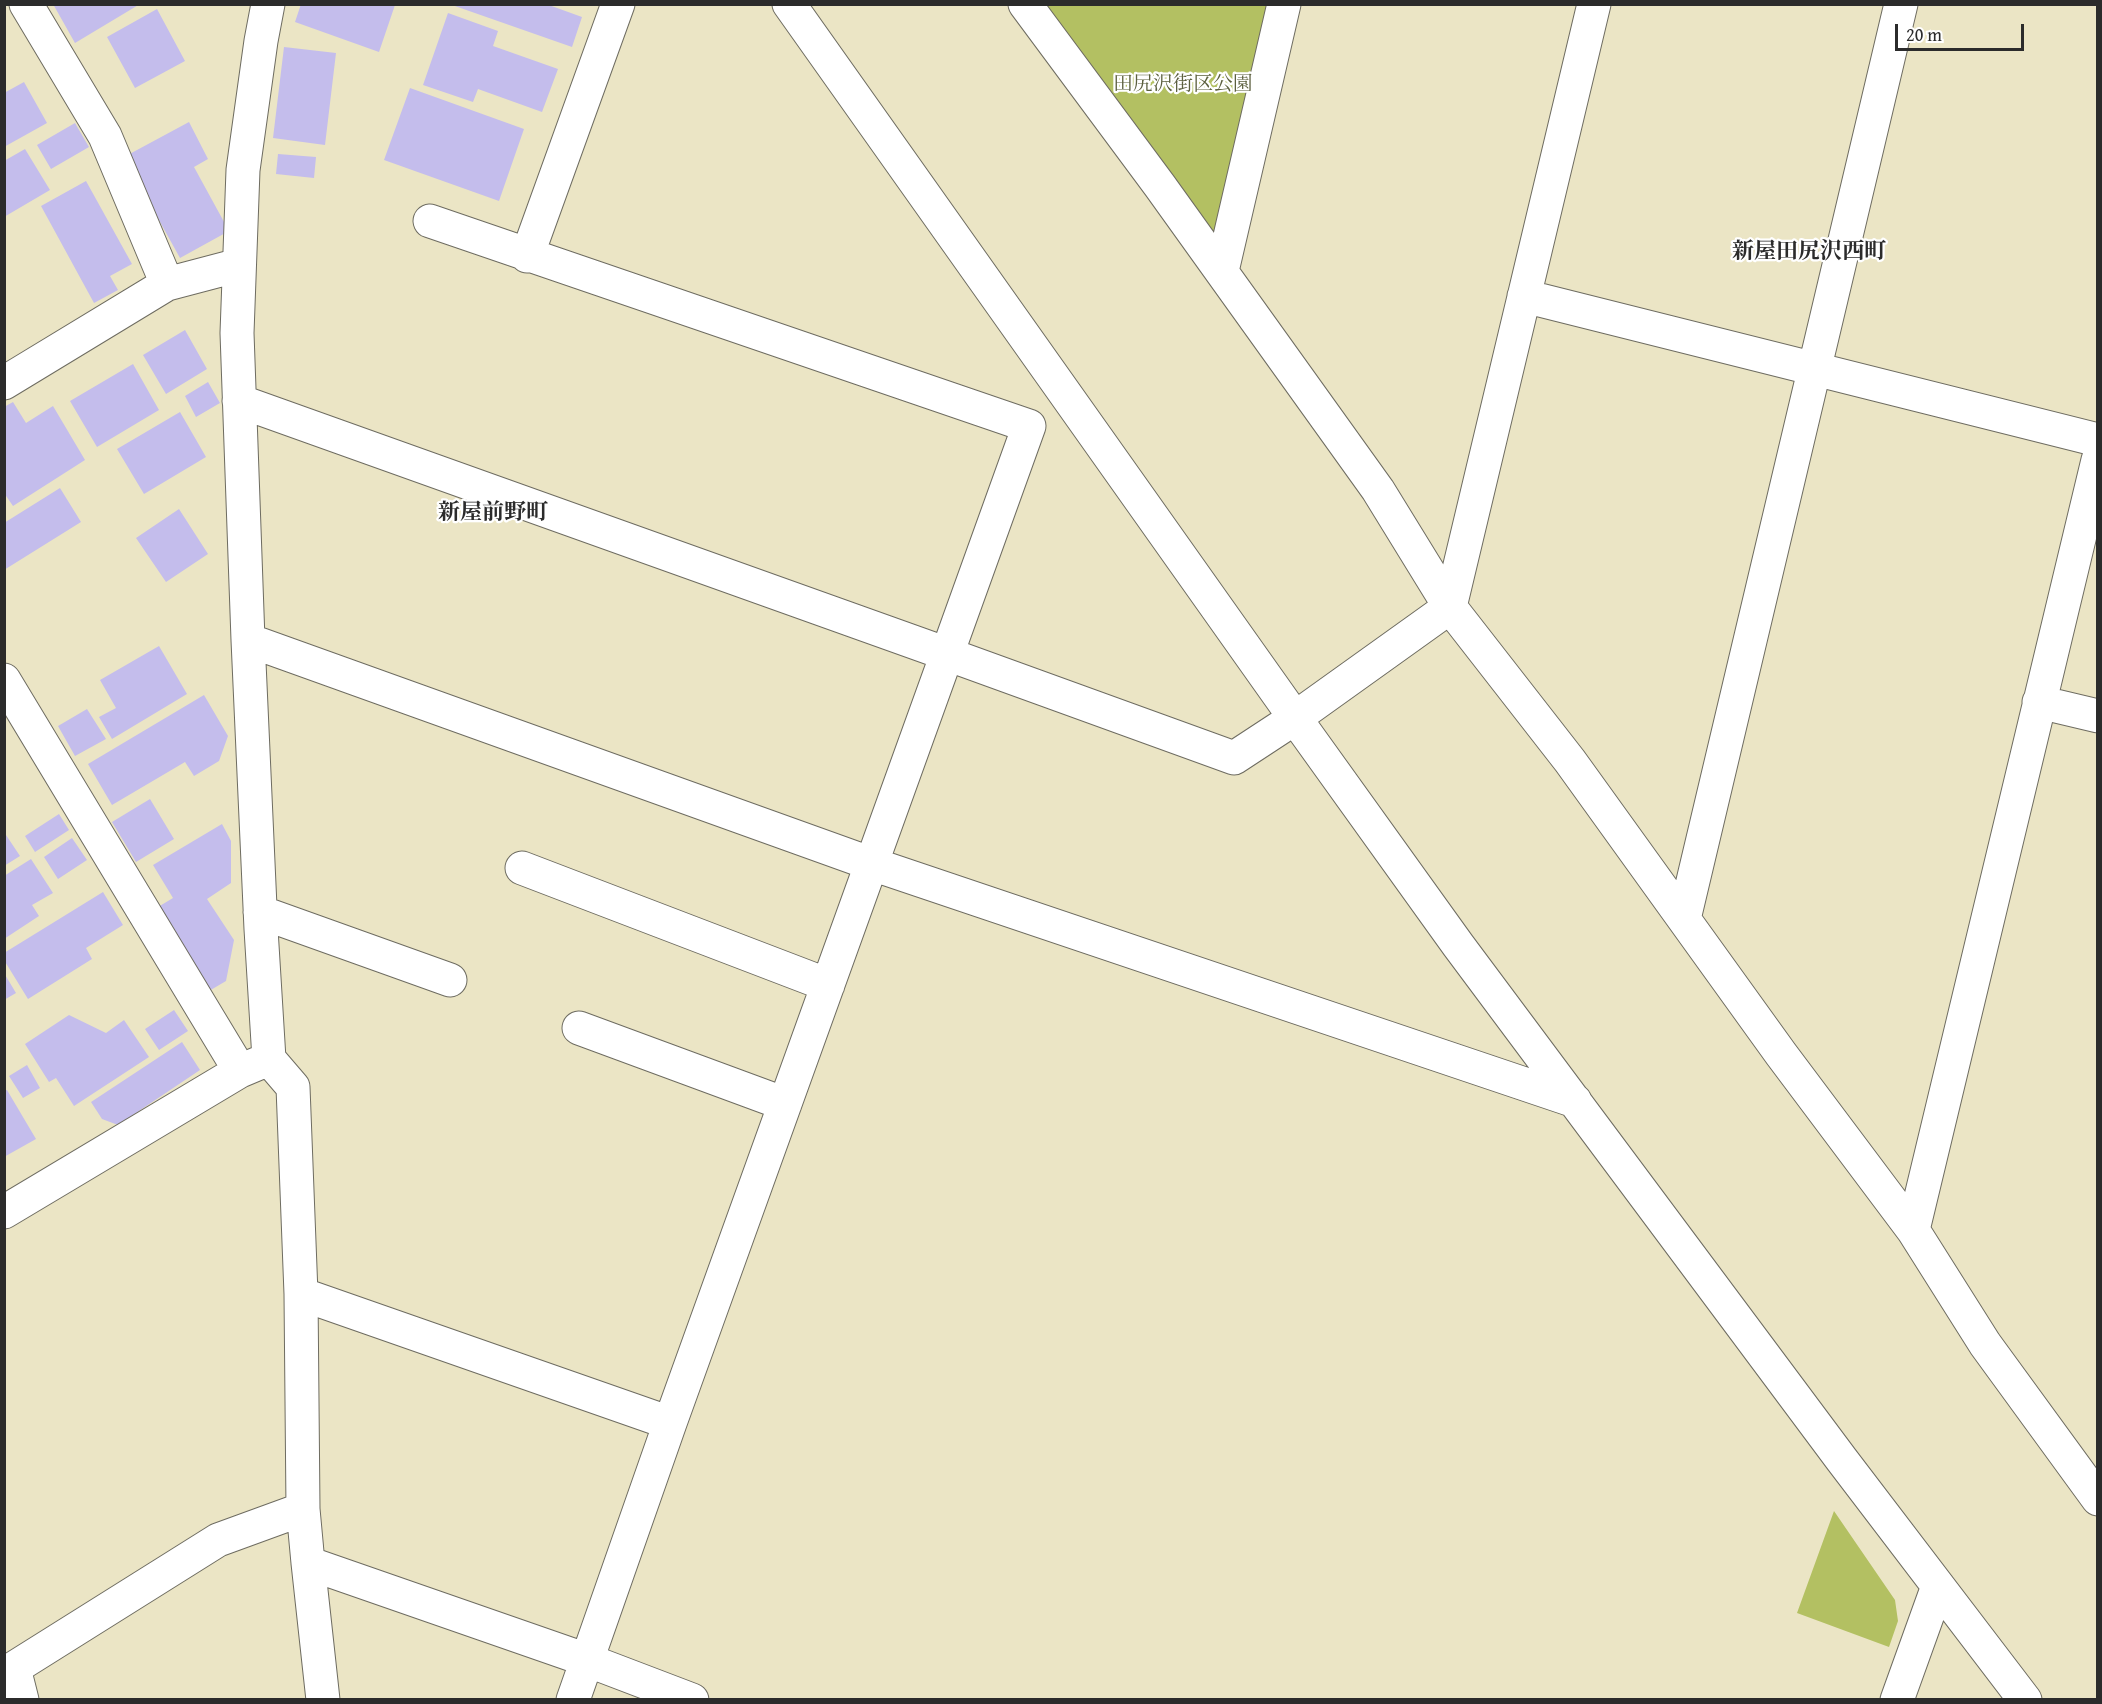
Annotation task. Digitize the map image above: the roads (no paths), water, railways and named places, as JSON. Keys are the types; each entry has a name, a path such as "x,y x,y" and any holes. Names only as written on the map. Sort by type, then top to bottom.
{"street":[{"path":"26,4 105,136 167,284"},
{"path":"255,1065 260,912 237,333 243,170 268,4"},
{"path":"527,256 618,4"},
{"path":"789,4 1458,945 2025,1700"},
{"path":"1026,4 1222,271 1378,490 1450,607 1570,761 1781,1054 1913,1230 1985,1344 2097,1499"},
{"path":"1222,271 1284,4"},
{"path":"239,400 1234,758 1295,718 1450,607 1594,4"},
{"path":"1684,919 1900,4"},
{"path":"430,221 1029,426 670,1423 573,1700"},
{"path":"4,382 167,284 238,265"},
{"path":"1524,296 2097,440"},
{"path":"1913,1230 2097,460"},
{"path":"248,640 872,864 1575,1101"},
{"path":"4,680 255,1065 293,1087 301,1294 303,1509 323,1700"},
{"path":"2039,702 2097,716"},
{"path":"522,868 828,985"},
{"path":"260,912 450,980"},
{"path":"579,1028 785,1104"},
{"path":"4,1212 255,1065"},
{"path":"301,1294 670,1423"},
{"path":"22,1700 14,1668 218,1540 303,1509"},
{"path":"308,1563 586,1660 692,1700"},
{"path":"1897,1700 1938,1586"}],"district":[{"name":"新屋田尻沢西町","path":"1809,252"},
{"name":"新屋前野町","path":"493,513"}],"park label":[{"name":"田尻沢街区公園","path":"1183,85"}]}
